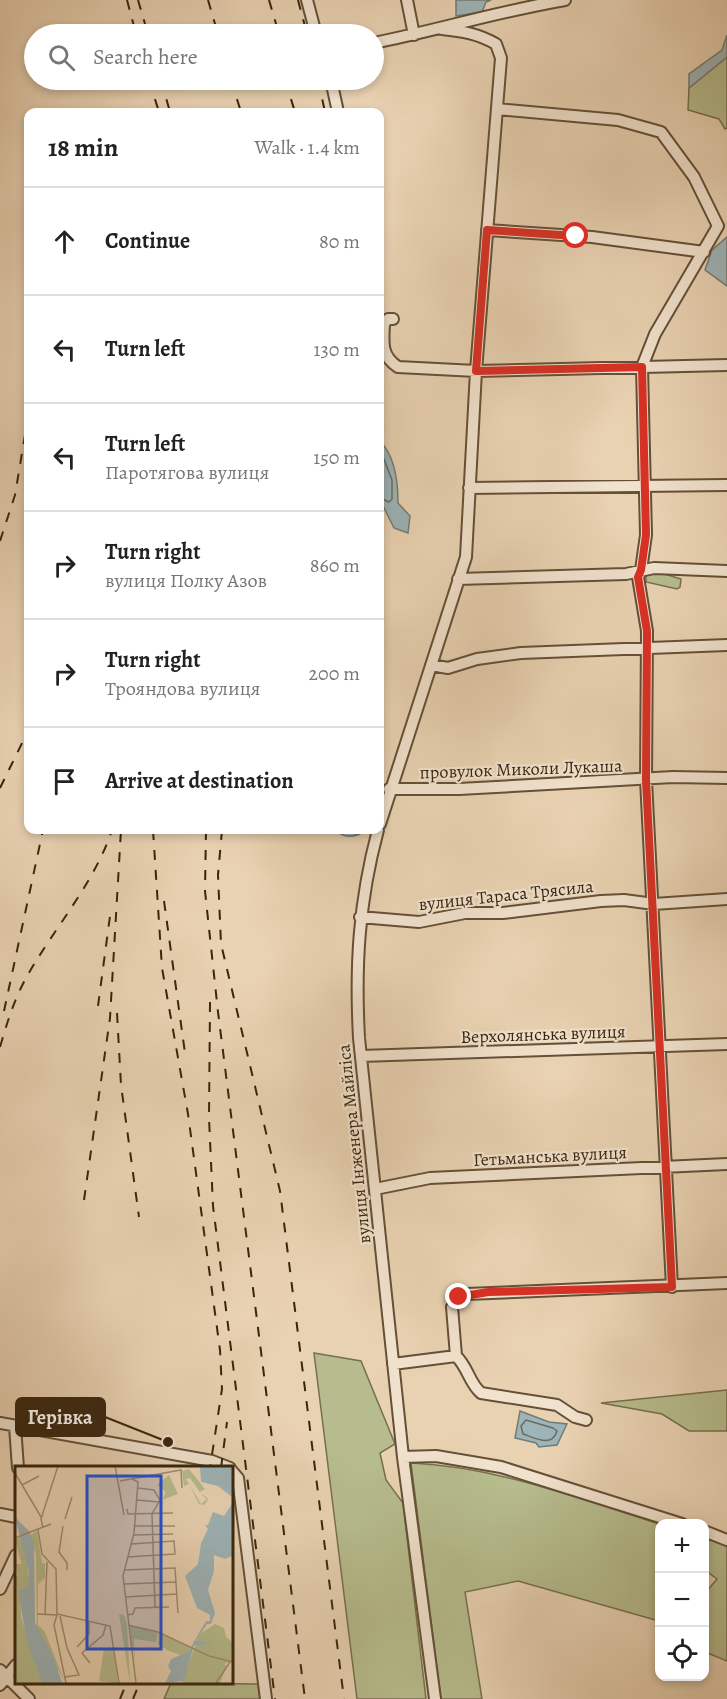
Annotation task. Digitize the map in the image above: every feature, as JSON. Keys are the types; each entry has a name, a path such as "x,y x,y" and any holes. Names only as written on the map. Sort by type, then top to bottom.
{"street":[{"path":"307,0 313,24"},
{"path":"407,0 414,35"},
{"path":"384,41 442,29 497,12 565,0"},
{"path":"384,808 466,557 476,371 501,58 496,44 467,32 442,29"},
{"path":"333,90 337,108"},
{"path":"497,109 618,120 661,132 694,177 718,226 655,334 642,367 646,535 638,577 647,631 646,780 672,1287"},
{"path":"487,230 592,237 704,252"},
{"path":"393,319 388,319 384,324 384,353 388,361 398,367 476,371 727,365"},
{"path":"469,488 727,485"},
{"path":"458,579 626,574 641,570 727,572"},
{"path":"431,665 448,668 477,659 521,653 727,645"},
{"name":"провулок Миколи Лукаша","path":"389,789 459,789 673,777 727,778"},
{"name":"вулиця Інженера Майліса","path":"377,834 360,917 356,982 361,1056 403,1457 435,1699"},
{"name":"вулиця Тараса Трясила","path":"360,917 419,922 465,913 503,913 601,901 624,900 654,904 727,898"},
{"name":"Верхолянська вулиця","path":"361,1056 727,1044"},
{"name":"Гетьманська вулиця","path":"375,1189 430,1178 727,1164"},
{"path":"586,1420 575,1417 557,1405 481,1393 475,1387 464,1363 456,1356 452,1307 459,1297 467,1294 727,1284"},
{"path":"393,1364 456,1356"},
{"path":"0,1423 190,1462 212,1461 223,1466"},
{"path":"15,1426 18,1466"},
{"path":"403,1457 436,1456 501,1467 666,1519"},
{"path":"232,1471 238,1478 266,1699"},
{"path":"0,1514 15,1517"},
{"path":"709,1533 727,1540"},
{"path":"0,1588 15,1557"},
{"path":"15,1666 2,1677 29,1699"}],"green space":[{"path":"727,57 727,128 725,129 719,119 688,110 689,88"},
{"path":"652,570 681,579 680,587 677,589 646,582 646,573"},
{"path":"314,1353 361,1361 395,1444 380,1453 386,1480 403,1503 426,1699 357,1699"},
{"path":"727,1390 727,1431 689,1431 662,1414 601,1403"},
{"path":"411,1463 506,1477 655,1523 655,1620 518,1581 465,1592 482,1699 441,1699"},
{"path":"710,1538 727,1546 727,1661 709,1654 709,1588 717,1579 709,1573"},
{"path":"171,1684 232,1684 258,1684 260,1699 164,1699"}],"water":[{"path":"456,0 491,0 486,2 482,12 456,16"},
{"path":"727,35 727,57 689,88 689,74 722,50"},
{"path":"727,237 727,286 705,270 712,250"},
{"path":"384,446 392,462 396,478 398,503 410,516 408,533 394,528 384,508"},
{"path":"342,834 359,834 357,835"},
{"path":"520,1411 549,1422 567,1424 557,1445 539,1447 536,1443 515,1438"}],"railway":[{"path":"127,0 133,24"},
{"path":"138,0 145,24"},
{"path":"208,0 215,24"},
{"path":"269,0 276,24"},
{"path":"298,0 304,24"},
{"path":"152,90 158,108"},
{"path":"164,90 169,108"},
{"path":"234,90 240,108"},
{"path":"288,90 294,108"},
{"path":"320,90 324,108"},
{"path":"0,541 15,495 24,441"},
{"path":"0,788 24,739"},
{"path":"4,1011 42,834"},
{"path":"0,1047 14,1003 26,978 95,869 110,834"},
{"path":"84,1200 110,1018 121,834"},
{"path":"153,834 162,968 188,1114 220,1350 222,1389 210,1466"},
{"path":"206,834 205,891 218,1012 305,1699"},
{"path":"222,834 218,875 221,944 280,1191 344,1699"},
{"path":"164,901 185,1053"},
{"path":"98,1006 110,916"},
{"path":"210,1002 209,1118 213,1206 275,1699"},
{"path":"117,1013 121,1085 139,1217"},
{"path":"221,1466 227,1422"},
{"path":"120,1699 126,1684"},
{"path":"133,1699 139,1684"}],"place":[{"name":"Герівка","path":"168,1442"}],"route":[{"path":"459,1297 488,1292 672,1287 646,780 647,631 638,577 646,535 642,367 476,371 487,230 576,236"}]}
